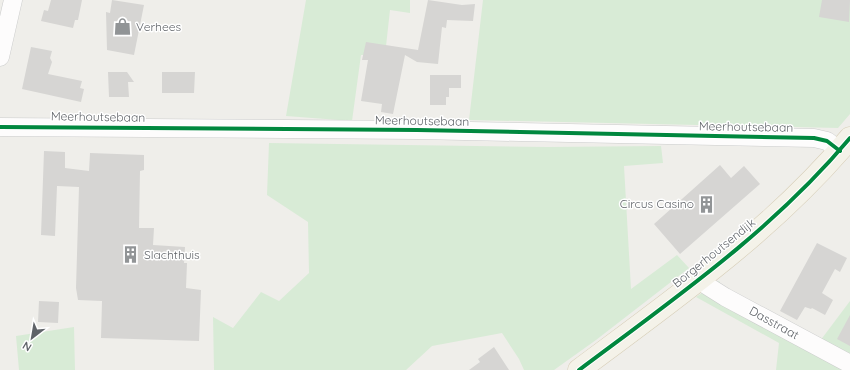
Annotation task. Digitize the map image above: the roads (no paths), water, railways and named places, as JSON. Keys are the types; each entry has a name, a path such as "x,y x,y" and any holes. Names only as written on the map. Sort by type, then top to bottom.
{"main road":[{"name":"Borgerhoutsendijk","path":"579,370 698,280 773,219 845,145"}],"street":[{"path":"0,57 13,0"},
{"name":"Meerhoutsebaan","path":"0,127 417,130 814,138 845,145"},
{"name":"Dasstraat","path":"698,280 850,364"}],"place":[{"name":"Verhees","path":"123,27"},
{"name":"Circus Casino","path":"707,204"},
{"name":"Slachthuis","path":"131,255"}]}
